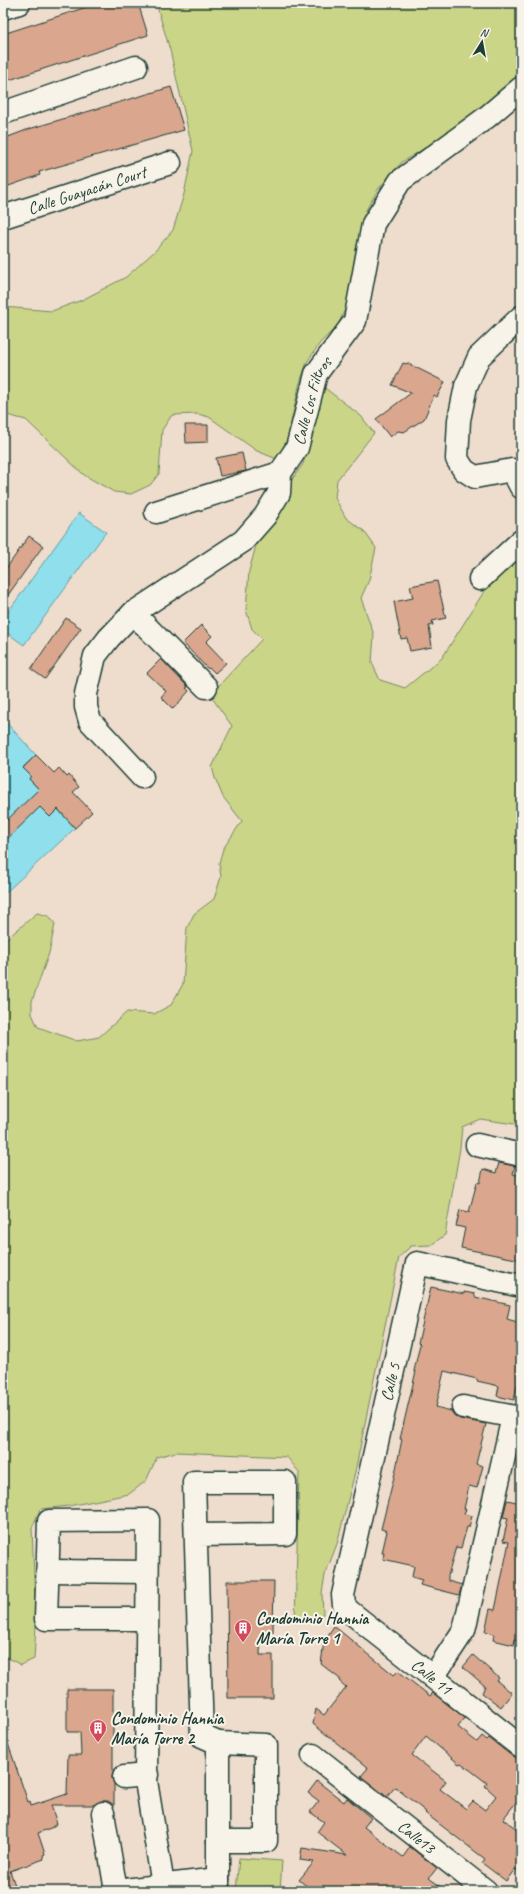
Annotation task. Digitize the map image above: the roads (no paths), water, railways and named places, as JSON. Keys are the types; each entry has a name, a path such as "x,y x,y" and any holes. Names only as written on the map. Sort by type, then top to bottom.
{"street":[{"path":"3,8 19,3"},
{"path":"3,112 136,67"},
{"name":"Calle Los Filtros","path":"280,473 297,448 316,374 355,320 373,224 400,181 487,117 521,88"},
{"name":"Calle Guayacán Court","path":"3,217 170,164"},
{"path":"521,317 479,357 466,386 458,420 457,459 464,470 475,477 512,470 521,487"},
{"path":"142,777 90,721 86,707 86,694 96,656 109,638 133,612 243,541 265,516 279,493 280,473 156,512"},
{"path":"480,579 521,541"},
{"path":"133,612 206,687"},
{"path":"477,1145 521,1155"},
{"name":"Calle 5","path":"344,1605 343,1595 417,1263 521,1286"},
{"path":"432,1677 464,1630 517,1417 463,1406"},
{"path":"196,1535 284,1534 285,1482 194,1482 202,1736 218,1744 266,1744 266,1841 218,1841"},
{"path":"147,1619 46,1619 49,1521 148,1520 147,1775 164,1886"},
{"path":"48,1571 147,1572"},
{"name":"Calle 11","path":"344,1605 349,1611 521,1746"},
{"path":"104,1812 116,1891 164,1886 218,1885 218,1744"},
{"name":"Calle13","path":"313,1755 486,1891"},
{"path":"124,1777 147,1775"}],"water":[{"path":"79,513 106,532 24,645 3,630 3,619"},
{"path":"3,719 36,755 23,767 31,776 29,779 75,828 3,895"}],"place":[{"name":"Condominio Hannia María Torre 1","path":"243,1643"},
{"name":"Condominio Hannia María Torre 2","path":"98,1743"}]}
